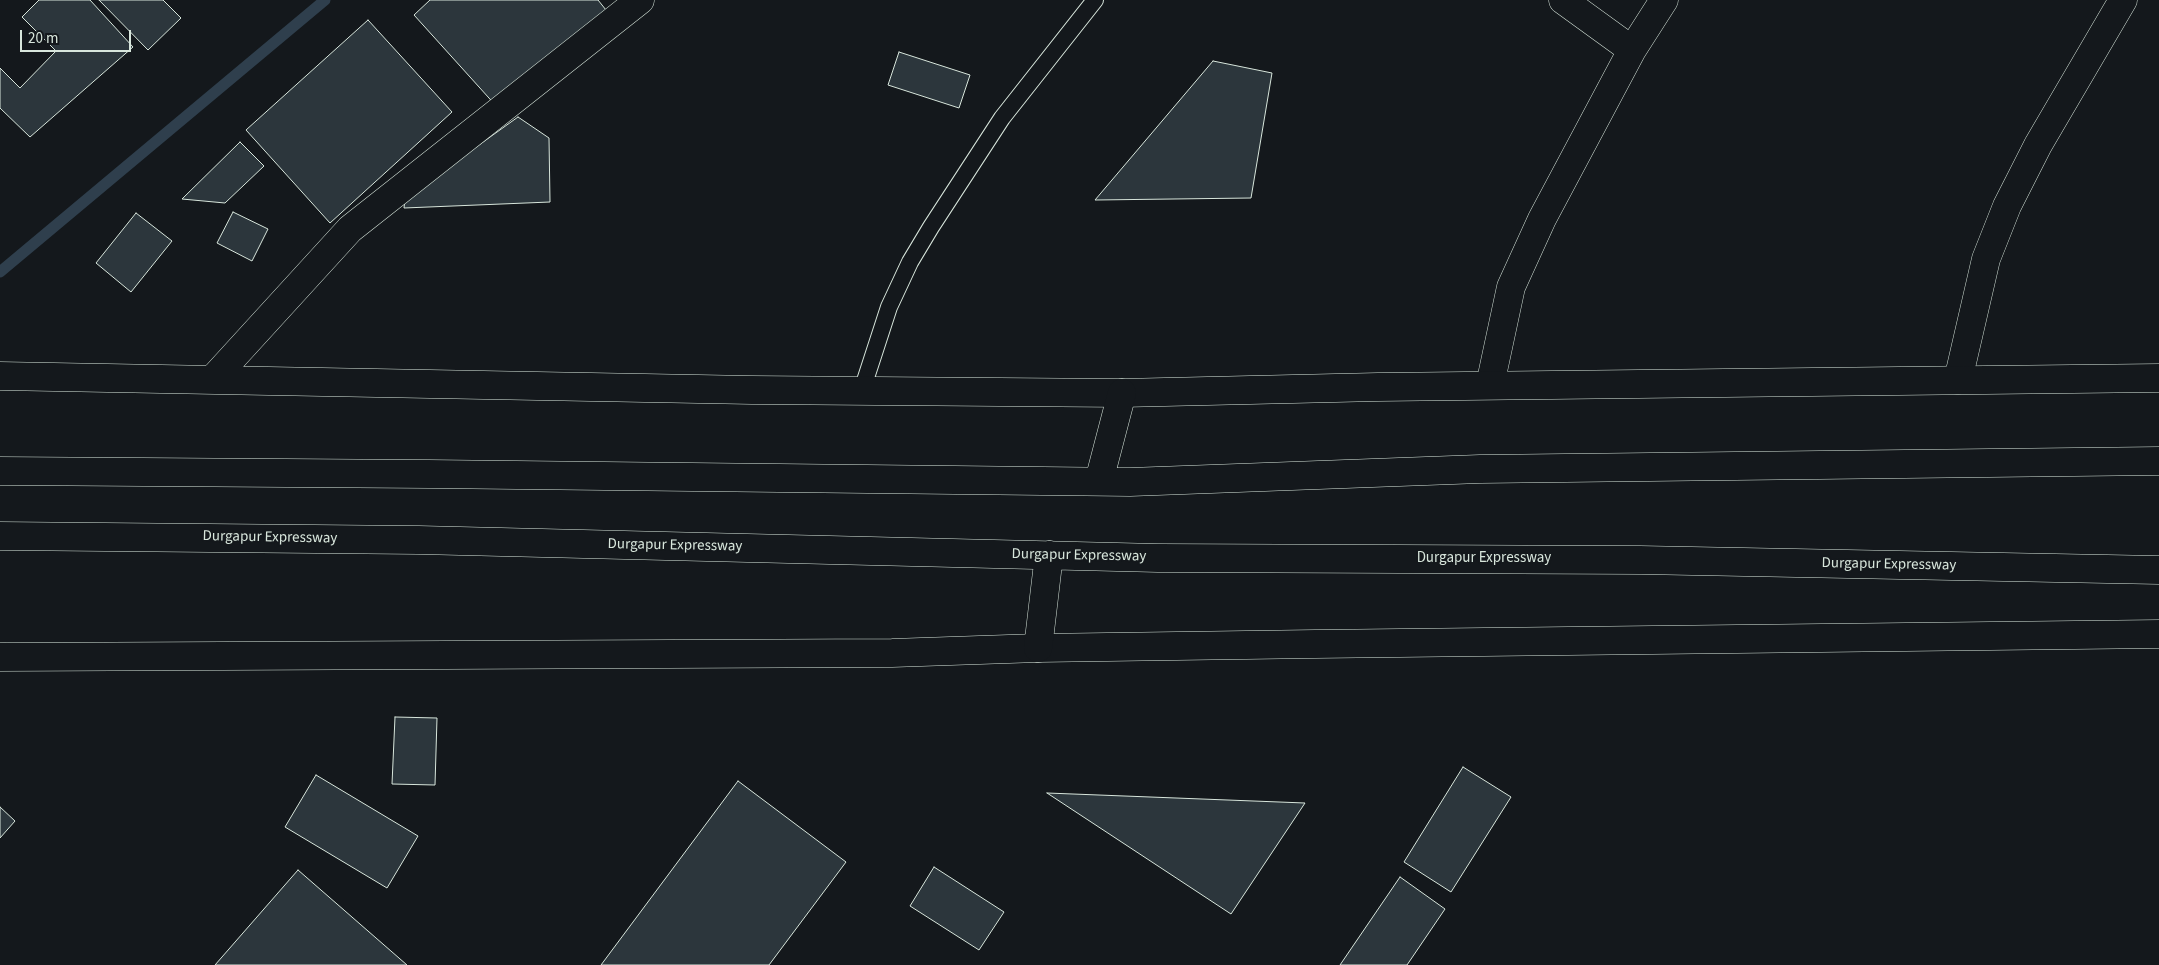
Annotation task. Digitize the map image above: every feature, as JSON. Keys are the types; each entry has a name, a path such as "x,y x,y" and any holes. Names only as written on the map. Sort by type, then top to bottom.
{"main road":[{"path":"213,379 350,229 640,0"},
{"path":"1563,0 1632,50"},
{"path":"1490,386 1511,287 1542,219 1632,50 1664,0"},
{"path":"1958,380 1986,259 2007,206 2038,145 2123,0"},
{"path":"0,376 742,390 1122,393 1490,386 2159,378"},
{"path":"1099,481 1122,393"},
{"path":"0,472 439,474 1099,481 1480,469 2159,462"},
{"name":"Durgapur Expressway","path":"0,536 419,540 1158,558 1650,560 2159,570"},
{"path":"1038,648 1049,555"},
{"path":"0,658 882,653 1038,648 2159,634"}],"lane":[{"path":"862,390 889,307 910,262 930,227 1002,118 1095,0"}],"building":[{"path":"39,0 90,0 133,47 30,137 0,108 0,68 20,88 56,51 22,17"},
{"path":"99,0 163,0 181,18 148,50"},
{"path":"430,0 598,0 606,10 498,108 414,15"},
{"path":"368,20 452,112 330,223 246,130"},
{"path":"899,52 970,75 959,108 888,85"},
{"path":"1213,61 1272,73 1251,198 1095,200"},
{"path":"518,117 549,138 550,202 404,208 405,198"},
{"path":"240,142 264,166 225,203 182,199"},
{"path":"233,212 268,229 252,261 217,243"},
{"path":"136,213 172,241 131,292 96,263"},
{"path":"395,717 437,718 435,785 392,784"},
{"path":"1463,767 1511,797 1451,892 1404,862"},
{"path":"316,775 418,836 387,888 285,827"},
{"path":"738,781 846,862 769,965 601,965"},
{"path":"1047,793 1305,803 1231,914"},
{"path":"0,807 15,821 0,838"},
{"path":"934,867 1004,912 979,950 910,906"},
{"path":"298,870 407,965 215,965"},
{"path":"1400,877 1445,909 1407,965 1340,965"}],"waterway":[{"path":"0,272 325,0"}]}
